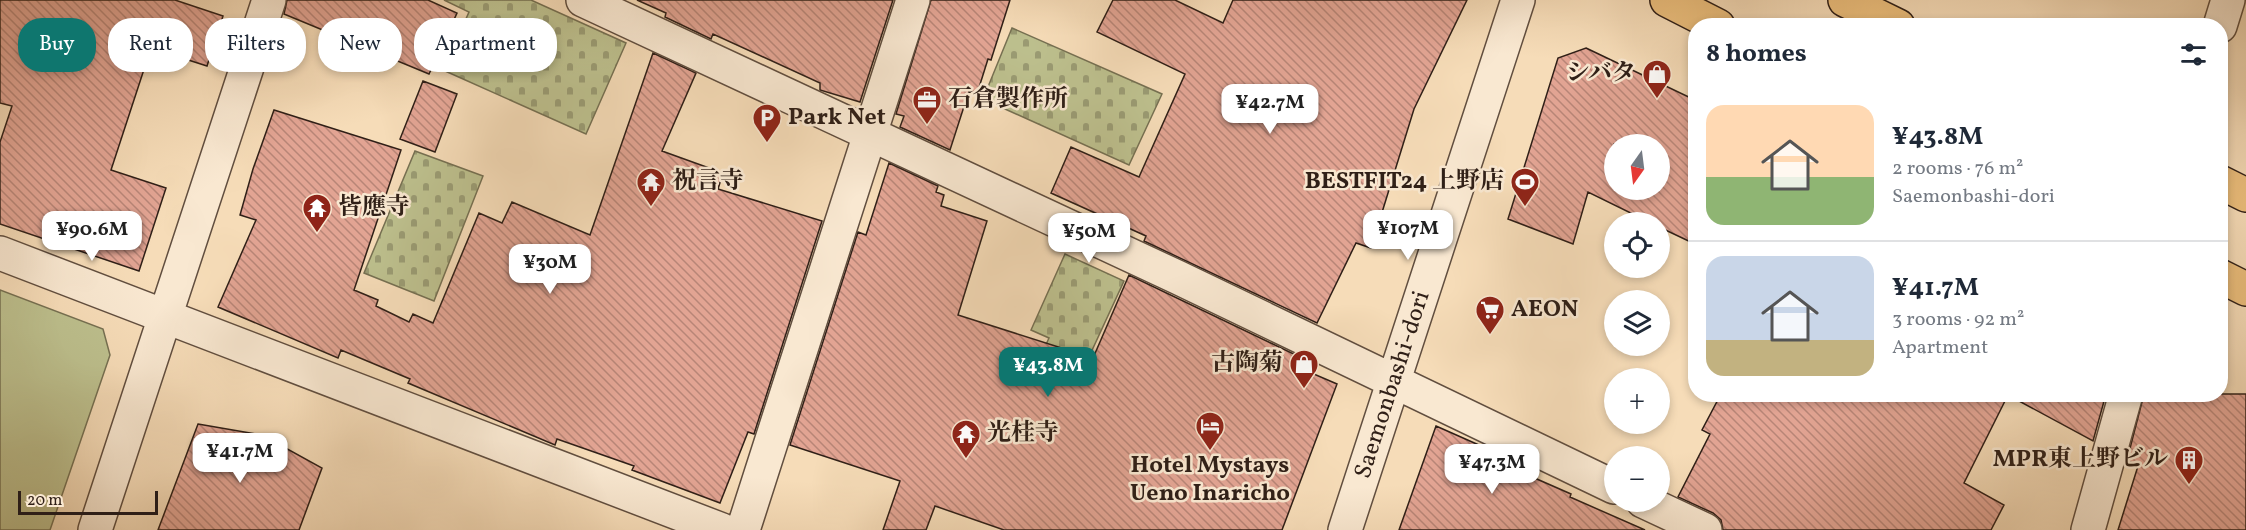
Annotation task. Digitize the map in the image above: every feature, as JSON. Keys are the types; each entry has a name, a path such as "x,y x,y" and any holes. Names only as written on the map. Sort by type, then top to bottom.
{"main road":[{"path":"1667,0 1702,18"},
{"path":"1845,0 1882,18"},
{"path":"2228,186 2246,195"},
{"path":"2228,280 2246,289"}],"street":[{"path":"95,530 269,0"},
{"path":"584,0 1177,277 1395,384 1604,482"},
{"path":"744,530 913,0"},
{"name":"Saemonbashi-dori","path":"1345,530 1395,384 1518,0"},
{"path":"2222,18 2228,0"},
{"path":"0,253 164,318 722,530"},
{"path":"2088,530 2124,402"},
{"path":"1667,512 1705,530"}],"green space":[{"path":"444,0 531,0 626,43 586,134 447,72 557,72 557,18 466,18 469,12"},
{"path":"1012,28 1162,94 1129,165 983,99"},
{"path":"415,151 483,176 434,301 364,273"},
{"path":"1065,254 1124,281 1057,426 1017,409 1049,338 1031,330"},
{"path":"0,290 103,329 110,355 50,530 0,530"}],"building":[{"path":"0,0 175,0 223,16 222,18 205,18 205,65 193,62 193,18 108,18 108,72 143,72 111,170 166,188 139,271 0,224 0,142 12,106 0,103"},
{"path":"287,0 428,0 457,13 455,18 414,18 414,68 402,63 402,18 318,18 318,28 306,23 306,18 294,18 284,14"},
{"path":"637,0 893,0 860,102 820,90 820,83 713,34 711,39 665,17 666,13"},
{"path":"931,0 1010,0 991,60 988,59 977,94 969,91 950,150 900,127 904,116 896,114"},
{"path":"1113,0 1175,0 1223,23 1233,0 1467,0 1414,109 1371,248 1356,243 1317,323 1144,241 1146,236 1051,193 1071,147 1139,177 1185,74 1097,32"},
{"path":"1586,48 1688,97 1688,241 1670,232 1670,212 1629,212 1604,200 1670,200 1670,134 1604,134 1604,200 1588,192 1573,244 1508,219 1558,58"},
{"path":"653,53 696,73 662,151 723,173 718,189 822,221 754,434 748,432 720,503 632,470 634,466 557,439 555,445 408,383 410,379 341,350 338,358 218,307 256,220 240,215 253,169 274,110 401,150 354,290 378,300 376,306 409,322 413,314 433,323 479,213 502,223 512,202 590,235"},
{"path":"423,81 457,94 435,152 400,139"},
{"path":"889,163 938,186 936,192 944,195 941,206 987,221 958,315 1093,358 1129,275 1300,357 1295,366 1337,384 1282,530 1004,530 935,506 926,530 883,530 900,481 790,445 858,232 866,235"},
{"name":"MPR東上野ビル","path":"2228,394 2246,394 2246,530 2118,530 2138,466 2127,460 2142,402 2228,402"},
{"path":"1717,402 2004,402 1964,483 2004,505 1991,530 1723,530 1721,520 1713,513 1678,497 1710,434 1702,430"},
{"path":"2021,402 2104,402 2093,441"},
{"path":"198,424 262,435 322,468 299,530 158,530"},
{"path":"1436,426 1533,469 1530,476 1571,494 1570,497 1645,530 1399,530"}],"place":[{"name":"シバタ","path":"1657,100"},
{"name":"石倉製作所","path":"927,126"},
{"name":"Park Net","path":"767,144"},
{"name":"祝言寺","path":"651,208"},
{"name":"BESTFIT24 上野店","path":"1525,208"},
{"name":"皆應寺","path":"317,234"},
{"name":"AEON","path":"1490,336"},
{"name":"古陶菊","path":"1304,390"},
{"name":"Hotel Mystays Ueno Inaricho","path":"1210,452"},
{"name":"光桂寺","path":"966,460"},
{"name":"MPR東上野ビル","path":"2189,486"}]}
